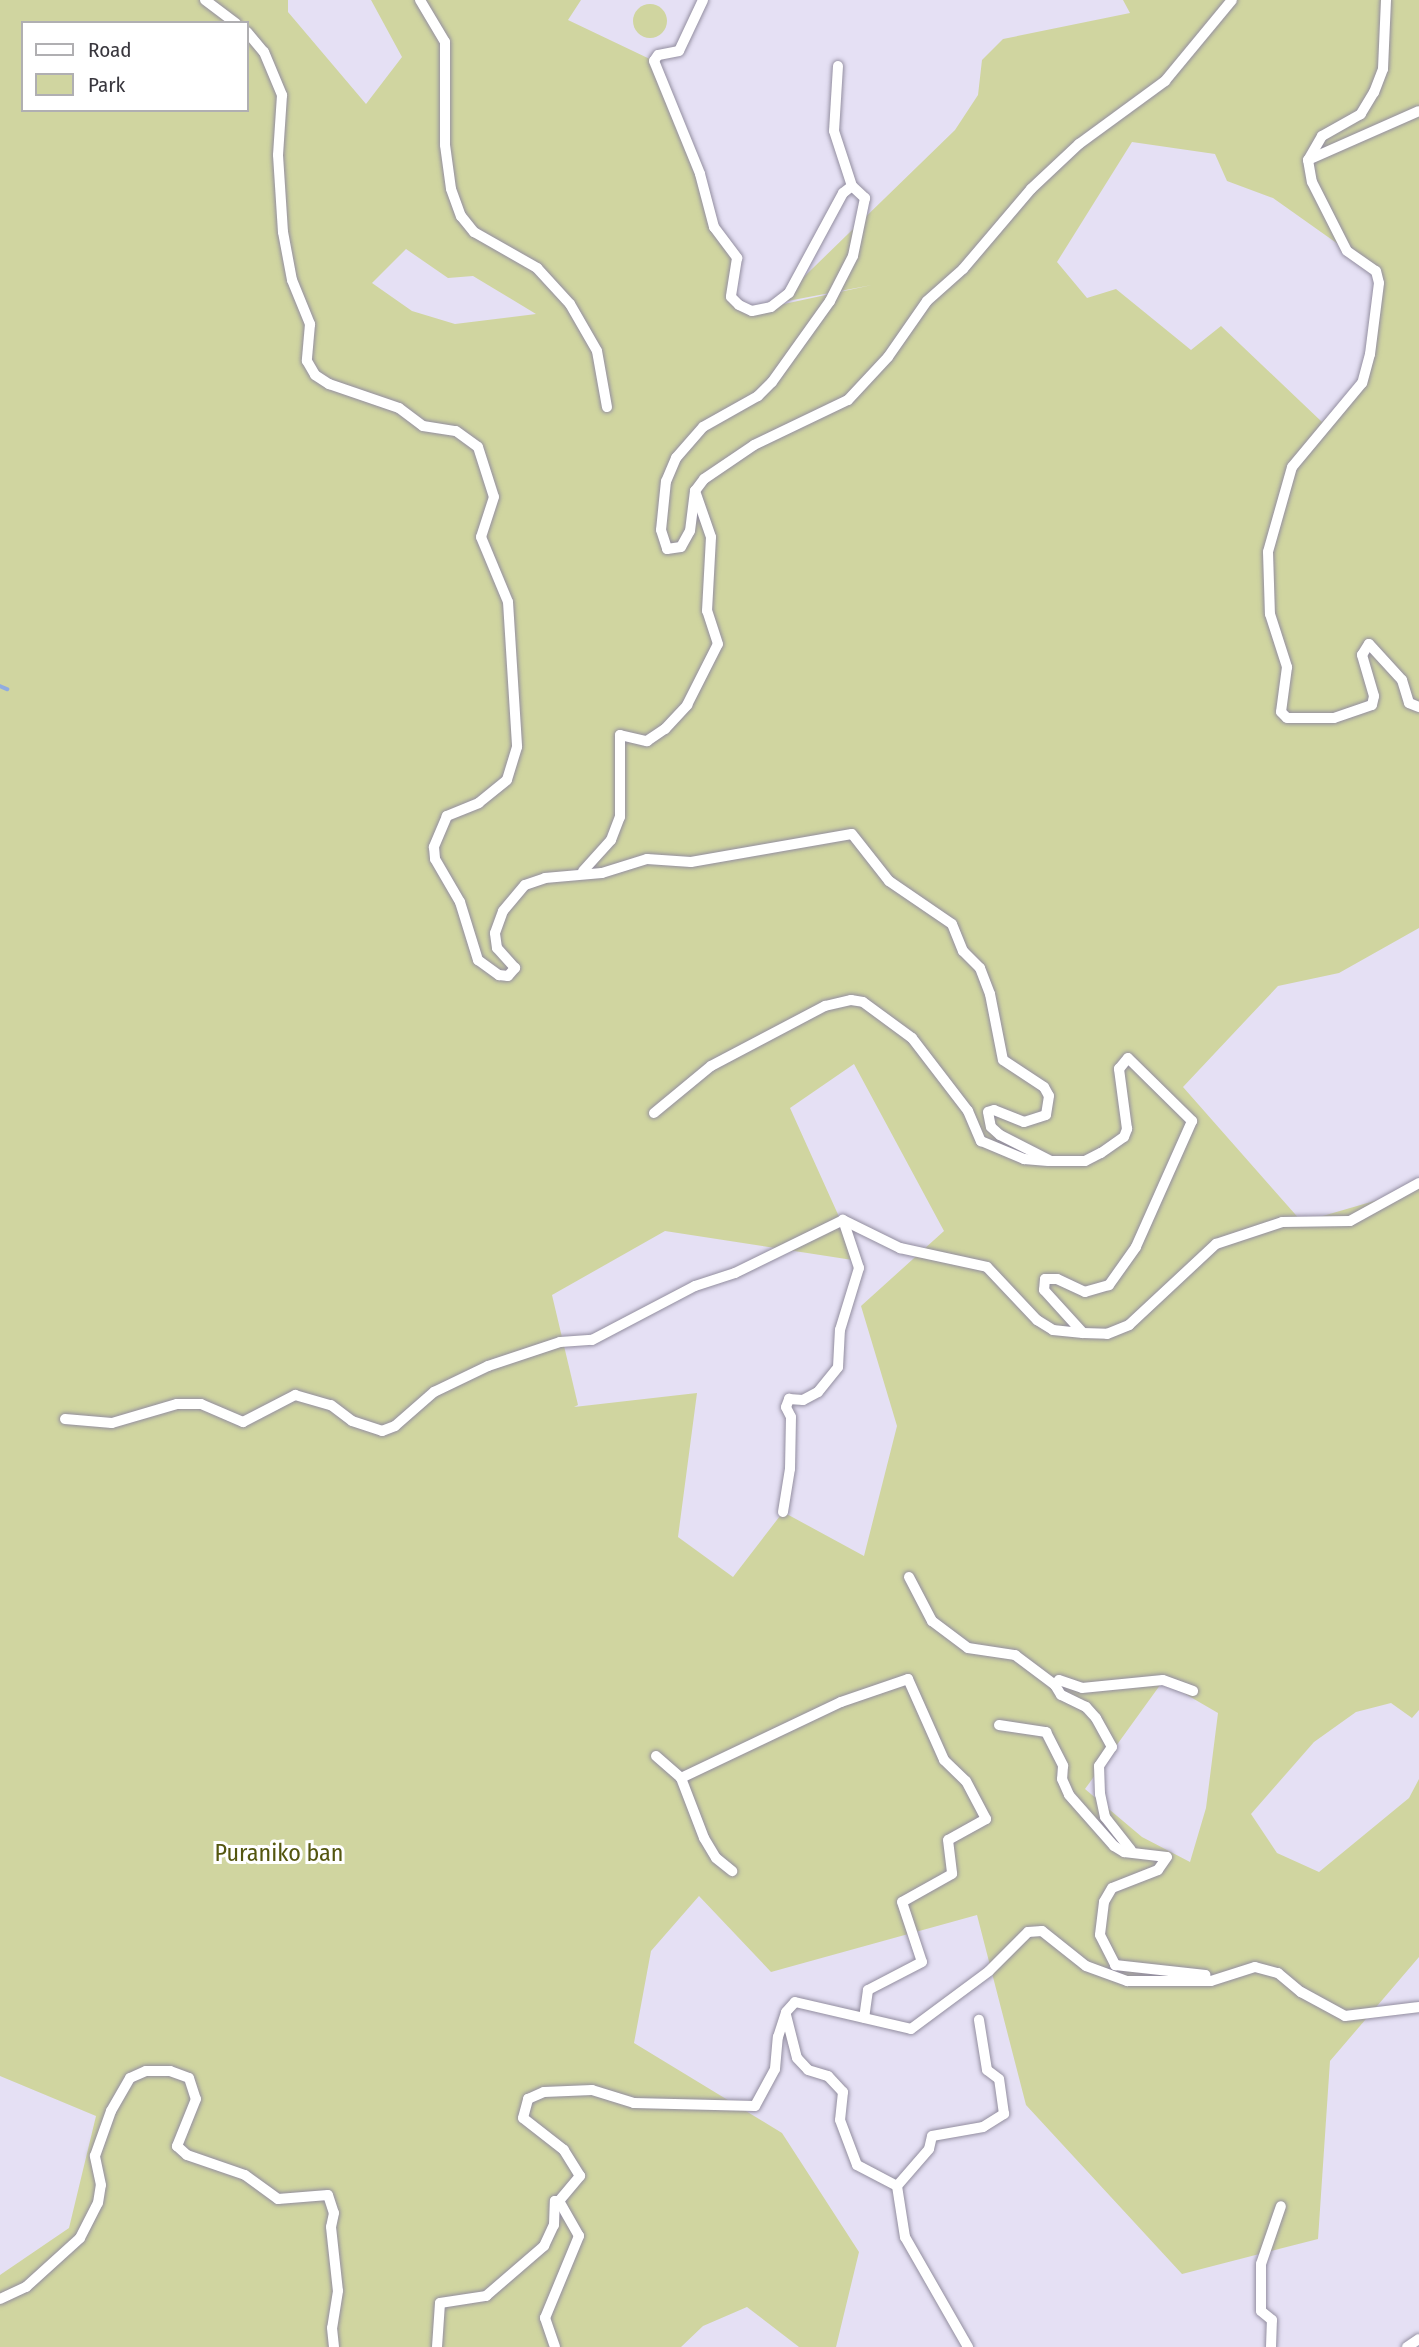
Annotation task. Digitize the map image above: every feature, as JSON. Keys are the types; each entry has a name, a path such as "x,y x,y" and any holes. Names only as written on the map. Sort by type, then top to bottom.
{"street":[{"path":"205,0 233,21"},
{"path":"420,0 445,42 445,145 451,188 461,216 474,232 537,268 570,304 597,351 607,407"},
{"path":"703,0 679,51 658,55 654,61 700,174 715,227 737,258 731,297 739,305 752,311 772,307 789,293 843,194 852,186"},
{"path":"838,66 834,131 852,186 866,198 864,219 830,301 772,382 758,396 703,427 669,469 661,530 667,549 681,547 690,531 695,491 704,479 754,445 848,400 888,357 927,301 963,269 1031,189 1080,144 1165,82 1232,0"},
{"path":"1386,0 1383,69 1374,92 1361,114 1322,136 1308,160 1312,182 1347,251 1376,271 1379,283 1362,383 1292,467 1268,552 1270,614 1287,667 1281,712 1287,718 1334,718 1372,705 1374,696 1362,654 1369,644 1402,680 1409,703 1419,706"},
{"path":"248,33 264,52 282,95 278,155 283,232 292,280 310,324 307,360 315,375 328,384 398,408 423,426 456,430 478,447 494,497 481,537 508,602 517,747 507,780 479,803 447,816 434,847 435,859 460,902 478,960 499,975 508,976 515,968 497,948 495,933 503,911 525,885 583,871 602,873 647,859 691,862 852,834 889,881 951,924 963,951 980,968 990,994 1003,1060 1044,1087 1049,1096 1046,1115 1024,1122 994,1110 986,1118 1000,1135 1051,1161"},
{"path":"1308,160 1419,111"},
{"path":"583,871 611,840 620,817 620,735 647,741 665,729 687,705 718,644 707,611 711,537 695,491"},
{"path":"654,1113 711,1066 825,1006 851,1000 863,1002 912,1038 968,1111 981,1141 1024,1159 1085,1161 1124,1137 1128,1110 1119,1069 1128,1058 1192,1121 1136,1247 1109,1285 1085,1292 1057,1279 1045,1279 1044,1290 1083,1334"},
{"path":"843,1220 900,1248 987,1267 1037,1320 1053,1329 1083,1334 1107,1334 1129,1325 1216,1244 1282,1222 1350,1222 1419,1183"},
{"path":"65,1419 112,1423 177,1404 201,1404 243,1422 295,1395 331,1405 360,1424 382,1431 395,1426 433,1392 488,1366 560,1342 592,1340 695,1286 735,1273 843,1220"},
{"path":"783,1512 790,1469 791,1417 786,1407 789,1399 803,1400 818,1392 838,1367 840,1330 859,1268 843,1220"},
{"path":"909,1577 932,1621 968,1648 1015,1655 1055,1685 1061,1695 1096,1718 1112,1747 1099,1766 1100,1794 1105,1817 1131,1850"},
{"path":"681,1778 841,1702 908,1679 944,1760 966,1781 986,1819 948,1840 952,1874 902,1902 922,1962 868,1990 864,2018"},
{"path":"1055,1685 1059,1680 1082,1688 1163,1680 1193,1691"},
{"path":"999,1725 1046,1732 1063,1766 1062,1780 1069,1796 1114,1846 1124,1852 1131,1850 1167,1857 1158,1870 1112,1888 1104,1902 1100,1935 1115,1965 1205,1975 1206,1981"},
{"path":"656,1756 681,1778 704,1838 716,1858 732,1871"},
{"path":"438,2347 440,2303 486,2296 544,2246 554,2225 555,2201 559,2201 580,2176 564,2150 523,2118 528,2099 544,2092 592,2090 634,2103 755,2106 775,2069 786,2012 795,2002 911,2029 921,2025 961,1989 989,1971 1028,1932 1042,1931 1086,1966 1126,1981 1206,1981 1255,1967 1278,1973 1301,1992 1345,2016 1419,2007"},
{"path":"786,2012 797,2058 808,2070 828,2076 843,2092 841,2120 857,2165 897,2186"},
{"path":"968,2347 905,2237 897,2186 929,2149 932,2136 983,2127 1004,2114 999,2079 987,2070 979,2020"},
{"path":"0,2299 26,2287 62,2258 93,2219 100,2185 95,2156 98,2139 130,2078 146,2071 170,2071 189,2078 195,2098 177,2146 187,2155 245,2175 278,2199 328,2195 334,2213 331,2227 338,2291 332,2328 334,2347"},
{"path":"555,2347 545,2318 579,2236 559,2201"},
{"path":"1271,2347 1272,2320 1261,2311 1261,2264 1282,2206"},
{"path":"1407,2347 1419,2339"}],"green space":[{"name":"Puraniko ban","path":"0,0 288,0 288,12 366,104 402,57 371,0 581,0 568,20 654,61 714,227 737,258 731,297 752,311 872,285 777,303 955,130 978,95 982,60 1003,39 1130,13 1123,0 1419,0 1419,928 1339,973 1278,986 1183,1087 1302,1222 1419,1188 1419,1710 1412,1718 1391,1703 1356,1712 1314,1742 1251,1814 1277,1853 1319,1872 1409,1798 1419,1779 1419,1957 1330,2061 1318,2239 1182,2274 1026,2105 977,1915 771,1972 699,1896 651,1951 634,2043 782,2133 859,2252 836,2347 799,2347 747,2307 703,2326 681,2347 0,2347 0,2275 69,2228 96,2116 0,2076","holes":["1132,142 1215,154 1227,181 1273,198 1376,271 1362,383 1322,422 1221,326 1191,350 1116,289 1087,298 1057,262","406,249 448,278 473,276 536,314 455,324 412,311 372,283","854,1064 944,1231 861,1306 897,1426 864,1556 783,1512 733,1577 678,1537 697,1393 574,1407 578,1405 552,1295 665,1231 859,1261 790,1108","1163,1681 1218,1713 1206,1808 1190,1862 1142,1837 1085,1789"]},
{"path":"650,4 662,9 667,21 662,33 650,38 638,33 633,21 638,9"}],"waterway":[{"path":"0,686 7,689"}]}
